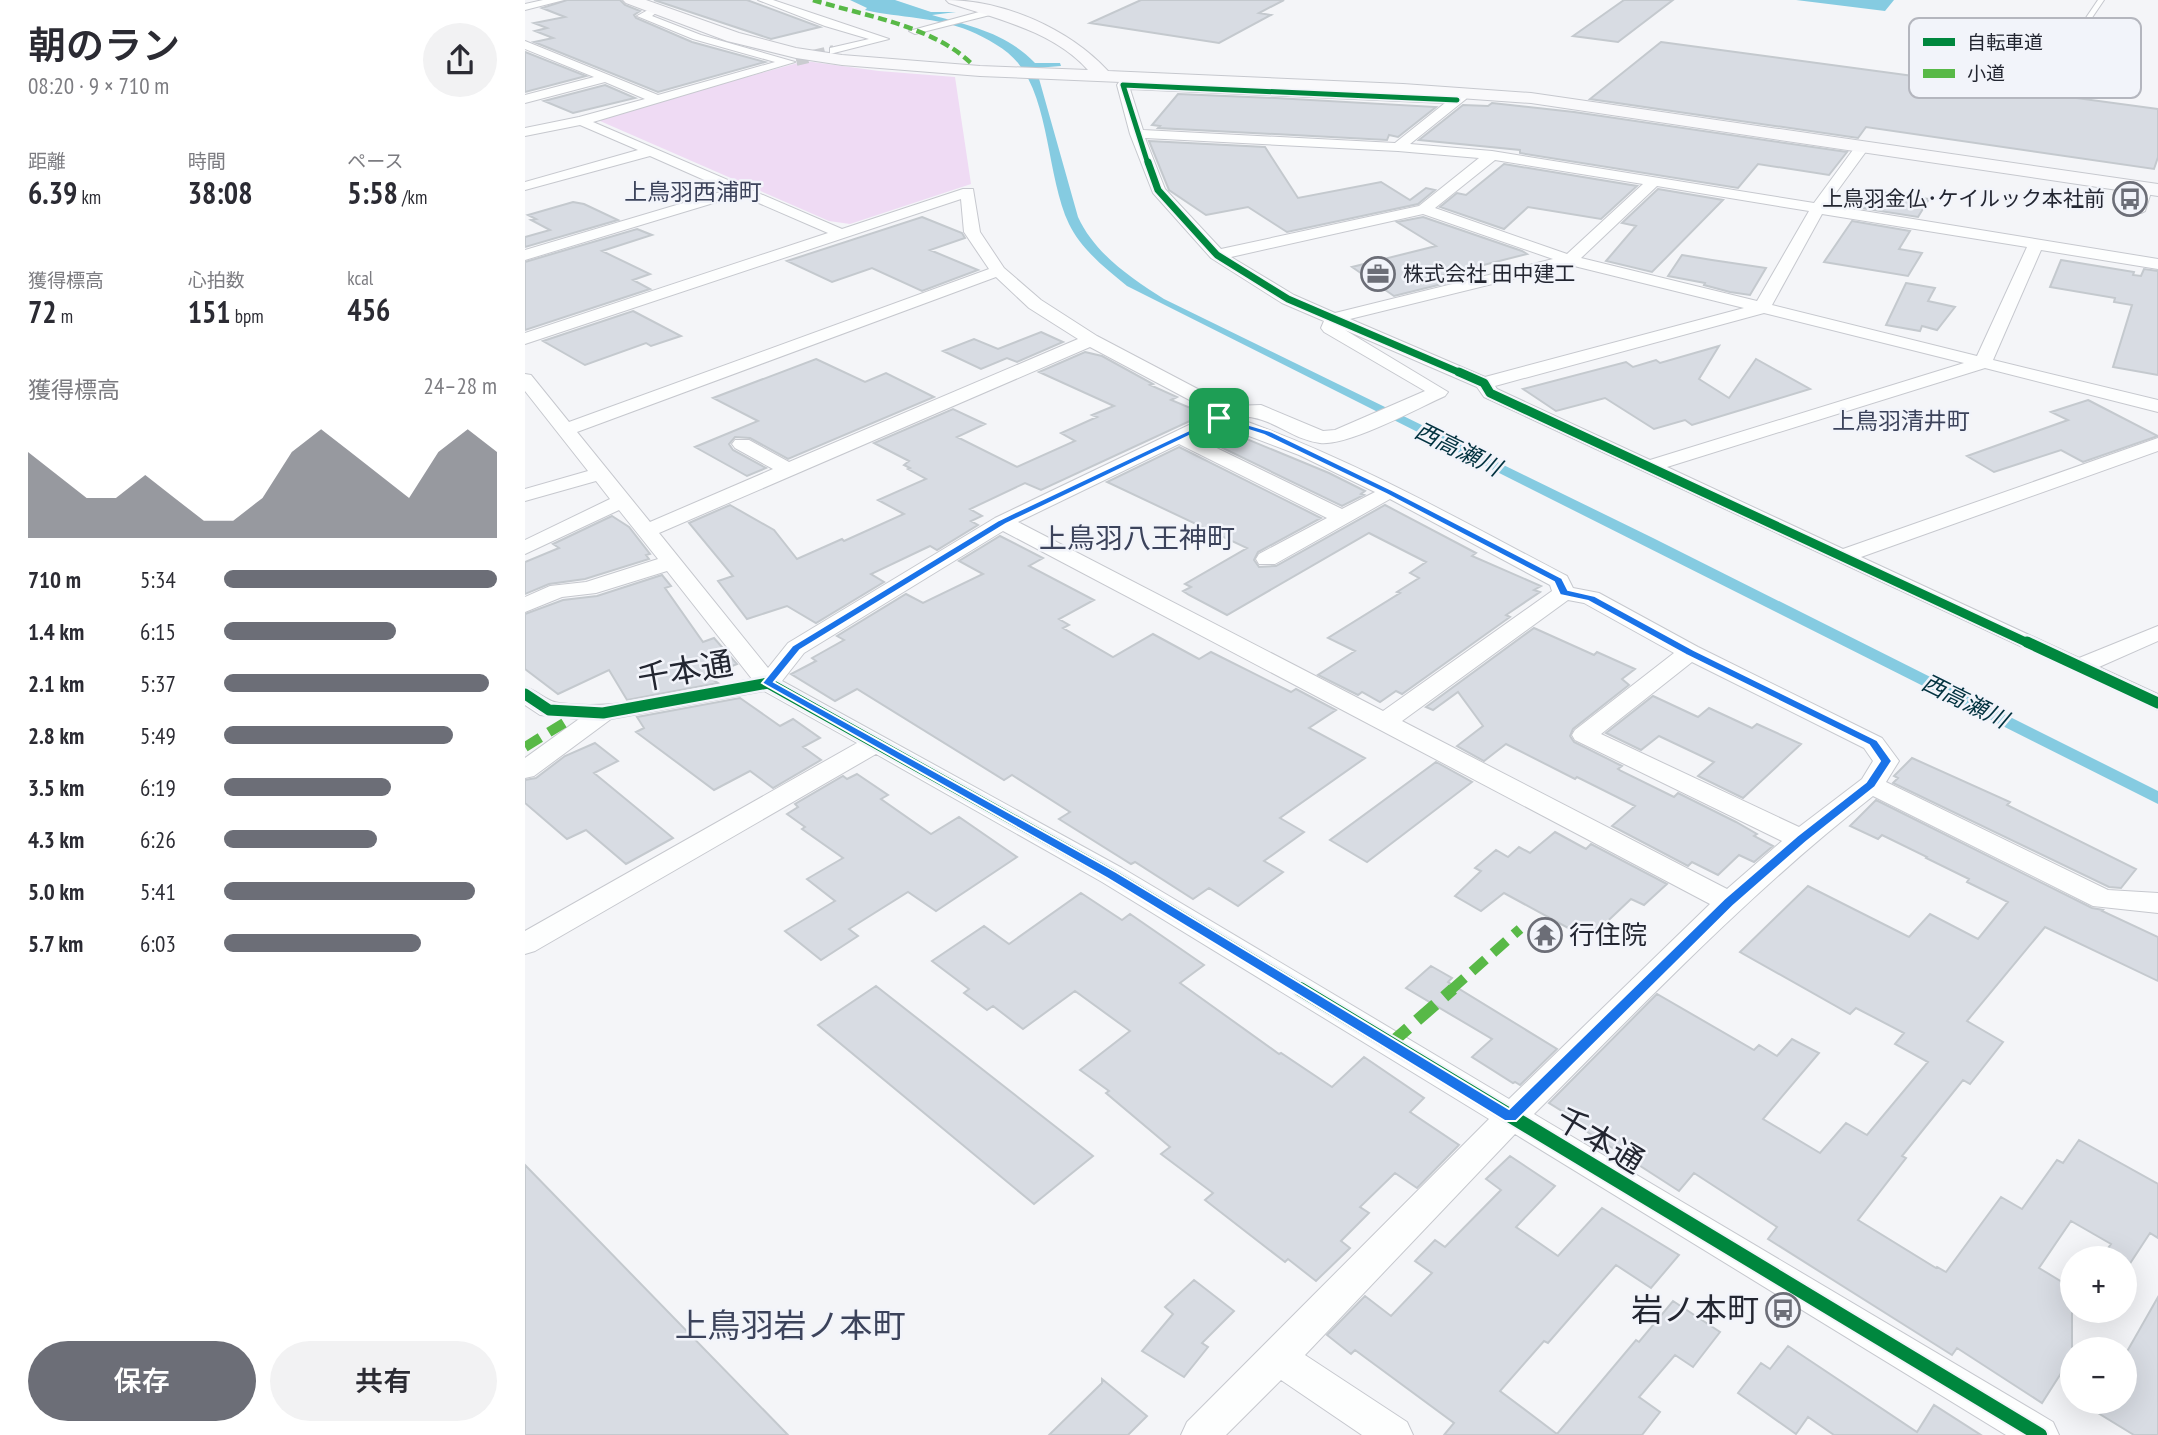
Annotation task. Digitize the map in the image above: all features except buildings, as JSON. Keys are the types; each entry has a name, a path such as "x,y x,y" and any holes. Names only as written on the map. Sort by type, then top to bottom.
{"street":[{"path":"525,7 559,0"},
{"path":"631,0 733,37 796,53 905,66 1461,97"},
{"path":"763,0 829,24 883,39 834,51"},
{"path":"954,0 1043,30 1084,55 1102,75"},
{"path":"525,132 580,121 792,61 697,37 643,16 655,9"},
{"path":"915,31 987,13"},
{"path":"526,46 657,99"},
{"path":"525,99 605,78"},
{"path":"2153,190 1531,98 1123,85 1137,134 1158,190 1217,255 1288,299 1484,383 1490,393 2158,703"},
{"path":"1398,147 1461,97"},
{"path":"580,121 842,234"},
{"path":"1137,134 1398,147 1492,155 2158,264"},
{"path":"1484,383 1761,309 1818,208 1863,146"},
{"path":"525,186 651,152"},
{"path":"1217,255 1424,209 1492,155"},
{"path":"1334,318 1570,260 1653,181"},
{"path":"525,256 741,190"},
{"path":"525,339 968,191 972,232 998,271 1035,304 1091,340 1223,415 1267,433 1389,492 1559,580 1564,593"},
{"path":"1424,209 1570,260 2158,406"},
{"path":"1651,466 1983,363 2036,244"},
{"path":"564,429 998,271"},
{"path":"525,379 768,683 796,648 1002,522 1223,415 1254,409 1321,437 1338,436 1439,392 1330,328 1334,318"},
{"path":"646,531 1091,340"},
{"path":"1179,437 1342,517"},
{"path":"742,444 788,470"},
{"path":"1844,556 2158,444"},
{"path":"525,495 600,474"},
{"path":"1267,559 1389,492"},
{"path":"525,548 622,501"},
{"path":"1002,522 1729,902"},
{"path":"525,605 558,591 588,588 671,562"},
{"path":"1200,1435 1511,1117 1729,902 1801,839 1871,785 1886,761 1873,743 1690,652 1591,598 1564,593 1385,721"},
{"path":"2080,666 2158,633"},
{"path":"1690,652 1584,735 1801,839"},
{"name":"千本通","path":"525,694 549,710 603,713 768,683 1112,875 2040,1435"},
{"path":"525,769 603,713"},
{"path":"525,944 878,742"},
{"path":"1871,785 2103,899 2158,903"},
{"path":"1278,1358 1394,1435"}],"lane":[{"path":"2089,18 2101,0"},
{"path":"2141,211 2153,190"}],"shaded area":[{"path":"805,61 955,77 971,184 850,224 829,221 600,121 604,116"}],"water":[{"name":"西高瀬川","path":"850,0 895,0 931,12 956,12 932,15 1000,38 1035,63 1060,63 1061,66 1036,68 1078,217 1104,254 1127,274 1164,299 1653,538 2158,791 2158,804 1127,286 1087,250 1069,224 1056,184 1036,98 1018,63 989,41 957,26 865,10 867,8"},
{"path":"1796,0 1894,0 1885,11"}],"tunnel":[{"path":"796,60 834,51"}],"marked path":[{"path":"813,0 935,37 960,52 973,65"},
{"path":"525,747 564,723"},
{"path":"1390,1044 1520,929"}],"cycle path":[{"path":"1457,100 1123,85 1137,134 1158,190 1217,255 1288,299 1484,383 1490,393 2158,703"},
{"path":"525,694 549,710 603,713 768,683 1112,875 2040,1435"}],"place":[{"name":"上鳥羽金仏･ケイルック本社前","path":"2130,199"},
{"name":"株式会社 田中建工","path":"1378,274"},
{"name":"行住院","path":"1545,935"},
{"name":"岩ノ本町","path":"1783,1310"}],"district":[{"name":"上鳥羽西浦町","path":"693,192"},
{"name":"上鳥羽清井町","path":"1901,421"},
{"name":"上鳥羽八王神町","path":"1137,538"},
{"name":"上鳥羽岩ノ本町","path":"790,1325"}],"route":[{"path":"1219,418 1267,433 1389,492 1559,580 1564,593 1591,598 1690,652 1873,743 1886,761 1871,785 1801,839 1729,902 1511,1117 1112,875 768,683 796,648 1002,522 1219,418"}]}
